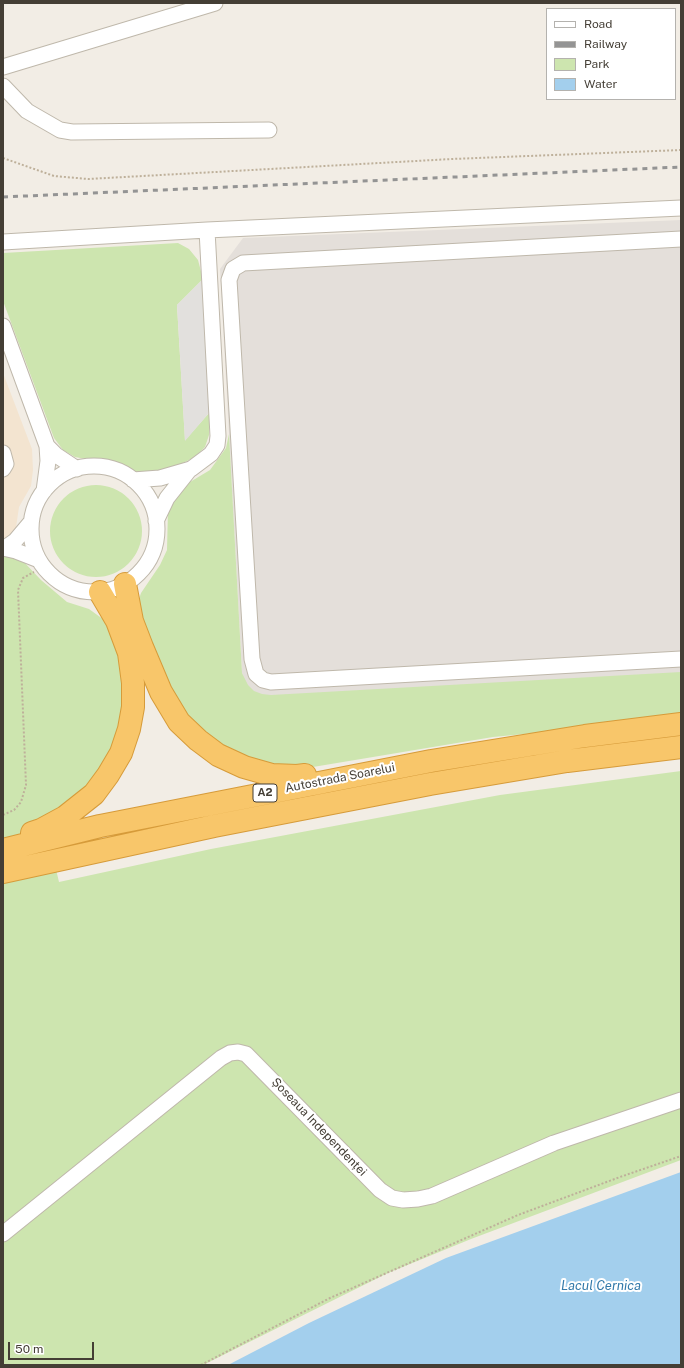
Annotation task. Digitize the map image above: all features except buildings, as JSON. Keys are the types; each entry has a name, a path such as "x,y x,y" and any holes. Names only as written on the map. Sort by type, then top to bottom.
{"highway":[{"path":"125,584 134,627 169,708 179,722 198,740 218,755 244,767 272,775 297,776 401,757 431,761"},
{"path":"3,841 41,830 77,808 94,794 121,754 129,730 133,707 132,670 129,653 117,621 100,592"},
{"name":"Autostrada Soarelui","path":"3,850 100,826 431,761 578,737 681,724"},
{"name":"Autostrada Soarelui","path":"3,872 105,849 430,784 567,761 681,746"},
{"path":"3,880 34,864"}],"street":[{"path":"3,67 215,3"},
{"path":"3,86 27,111 60,130 72,132 269,130"},
{"path":"3,242 207,230 681,208"},
{"path":"156,521 167,498 191,469 211,454 217,445 218,436 207,230"},
{"path":"681,239 243,263 232,269 229,280 252,659 256,674 263,680 271,682 681,659"},
{"path":"3,326 47,446 48,461 44,491"},
{"path":"47,446 77,469"},
{"path":"3,453 6,464 3,469"},
{"path":"4,548 26,554 41,564 54,578 68,587 83,591 100,592 113,589 125,584 140,572 150,557 156,539 156,521 152,505 144,491 133,480 120,472 106,468 92,466 77,469 59,477 44,491 33,511 31,522 32,542 41,564"},
{"path":"133,480 160,478 191,469"},
{"path":"4,548 15,541 31,522"},
{"name":"Șoseaua Independenței","path":"3,1234 221,1058 230,1053 238,1052 246,1054 380,1190 392,1198 403,1200 432,1196 554,1143 681,1100"}],"path":[{"path":"3,158 54,176 88,179 444,159 681,150"},
{"path":"3,815 14,810 21,802 26,785 18,590 23,578 41,564"},
{"path":"201,1365 330,1298 518,1215 681,1156"}],"shaded area":[{"path":"681,220 681,702 270,761 242,673 220,269 243,238"},
{"path":"203,279 209,413 185,441 177,305"},
{"path":"3,373 32,449 33,470 31,486 19,507 15,534 3,549"}],"green space":[{"path":"178,243 189,249 198,260 203,279 177,305 185,440 209,413 209,435 205,447 195,457 165,472 135,473 117,465 75,457 63,450 54,438 3,301 3,253"},
{"path":"229,434 242,673 248,685 254,691 271,695 681,672 681,719 493,737 289,771 225,753 179,711 147,644 138,602 141,593 160,565 167,550 168,509 185,485 210,470 226,448"},
{"path":"96,485 114,488 129,498 139,513 142,531 139,549 129,564 114,574 96,577 78,574 63,564 53,549 50,531 53,513 63,498 78,488"},
{"path":"10,555 22,560 41,580 67,602 89,609 107,622 121,652 125,705 115,745 102,767 78,799 45,823 59,882 211,849 500,795 681,771 681,1160 471,1239 388,1273 203,1365 3,1365 3,556"}],"water":[{"name":"Lacul Cernica","path":"681,1172 681,1365 228,1365 309,1323 446,1258"}],"railway":[{"path":"3,197 681,167"}]}
